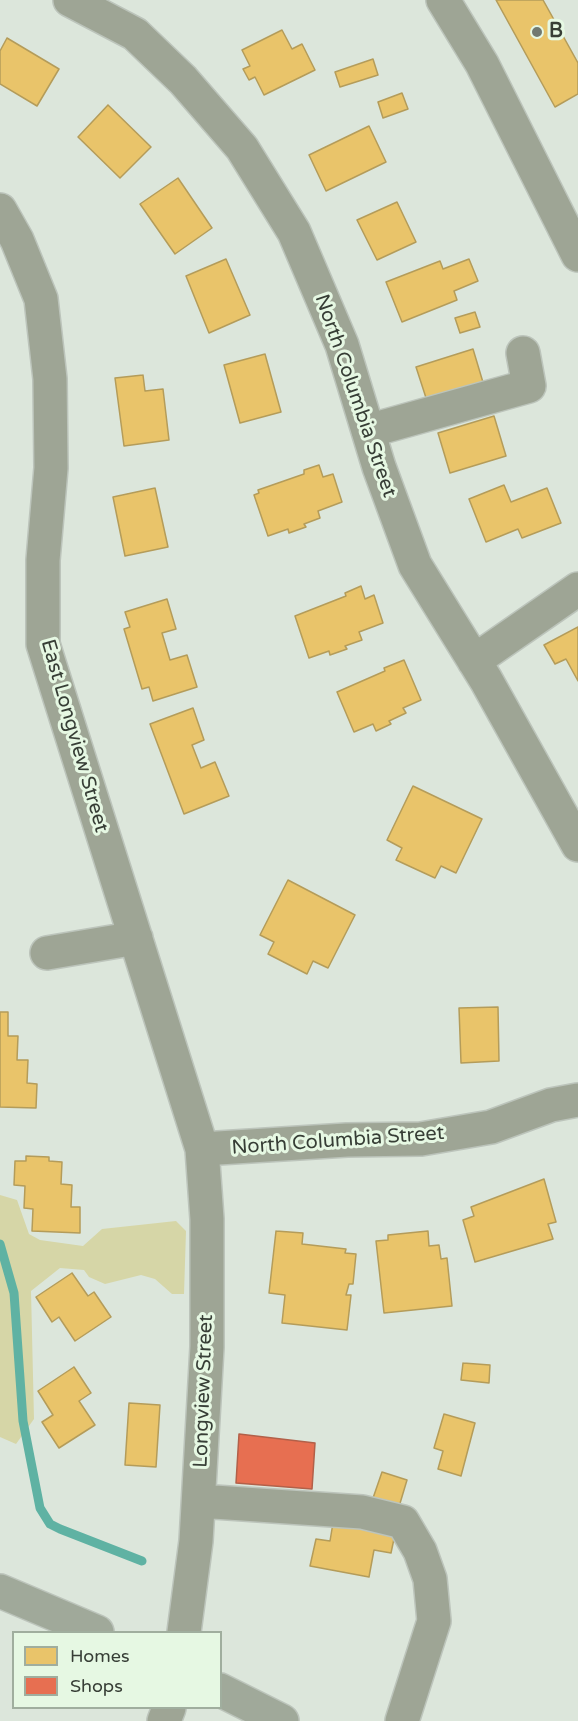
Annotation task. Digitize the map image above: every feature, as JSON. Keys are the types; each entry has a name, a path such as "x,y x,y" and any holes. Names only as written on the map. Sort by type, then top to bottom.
{"main road":[{"path":"0,1591 95,1631"},
{"path":"222,1691 282,1721"}],"street":[{"name":"North Columbia Street","path":"70,0 135,34 183,80 242,148 294,232 342,345 368,431 415,565 474,660 578,845"},
{"path":"443,0 482,64 578,255"},
{"name":"East Longview Street","path":"0,210 17,240 41,299 50,379 51,468 43,560 43,644 202,1149"},
{"path":"368,431 529,386 523,353"},
{"path":"474,660 578,589"},
{"path":"46,953 136,938"},
{"name":"North Columbia Street","path":"202,1149 347,1140 421,1139 491,1127 551,1105 578,1100"},
{"name":"Longview Street","path":"184,1631 199,1501 208,1282 202,1149"},
{"path":"199,1501 362,1512 403,1522 420,1551 427,1570 435,1621 402,1721"}],"green space":[{"path":"0,1195 17,1200 29,1234 40,1240 83,1246 102,1229 176,1221 186,1231 184,1294 172,1294 155,1279 141,1275 105,1284 89,1277 84,1270 60,1268 31,1291 34,1419 16,1444 0,1437"}],"building: Homes":[{"name":"B","path":"496,0 543,0 578,63 578,94 555,107"},
{"path":"282,30 292,49 302,44 315,70 264,95 255,77 249,80 243,69 250,66 242,50"},
{"path":"7,38 59,69 37,106 0,84 0,51"},
{"path":"373,59 378,75 340,87 335,72"},
{"path":"402,93 408,109 383,118 378,102"},
{"path":"108,105 151,147 120,178 78,137"},
{"path":"369,126 386,162 326,191 309,155"},
{"path":"178,178 212,228 175,254 140,204"},
{"path":"397,202 416,242 377,260 357,220"},
{"path":"226,259 250,315 209,333 186,276"},
{"path":"469,259 478,281 454,291 457,300 402,322 386,282 440,261 443,269"},
{"path":"475,312 480,327 460,333 455,318"},
{"path":"473,349 485,389 429,407 416,367"},
{"path":"265,354 281,412 240,423 224,365"},
{"path":"143,375 145,391 163,389 169,440 124,446 115,378"},
{"path":"494,416 506,456 450,473 438,433"},
{"path":"319,465 323,477 333,474 342,502 318,511 320,518 304,524 306,527 289,533 288,529 268,536 254,495 259,493 258,490 304,474 304,470"},
{"path":"504,485 511,502 547,488 561,523 522,538 518,529 486,542 469,499"},
{"path":"155,488 168,547 125,556 113,497"},
{"path":"361,586 365,599 374,595 383,623 359,632 362,640 345,646 347,649 330,655 329,651 309,658 295,616 346,596 345,593"},
{"path":"167,599 176,629 162,633 170,660 187,655 197,687 153,701 149,687 142,689 124,629 130,627 125,612"},
{"path":"578,627 578,681 566,659 555,664 544,645"},
{"path":"404,660 421,700 403,708 406,713 389,721 391,724 376,731 373,724 354,732 337,692"},
{"path":"193,708 204,740 192,745 201,768 215,762 229,796 184,814 150,724"},
{"path":"413,786 482,819 456,873 441,866 435,878 396,860 402,848 387,840"},
{"path":"288,880 355,915 328,968 313,961 307,974 268,954 274,942 260,935"},
{"path":"498,1007 499,1061 461,1063 459,1008"},
{"path":"0,1012 8,1012 8,1036 18,1036 17,1060 28,1060 27,1083 37,1084 36,1108 0,1107"},
{"path":"26,1156 49,1157 49,1161 62,1162 61,1184 72,1185 71,1207 80,1207 80,1233 32,1231 33,1209 24,1208 25,1186 14,1185 15,1161 26,1161"},
{"path":"544,1179 556,1222 548,1224 553,1239 475,1262 463,1220 474,1216 471,1207"},
{"path":"276,1231 303,1233 302,1244 346,1249 345,1253 356,1254 353,1284 349,1284 346,1295 351,1295 347,1330 282,1323 285,1295 269,1293"},
{"path":"428,1231 429,1246 439,1245 441,1259 447,1258 452,1306 384,1313 376,1241 388,1240 388,1235"},
{"path":"72,1273 88,1296 94,1292 111,1317 75,1341 59,1317 52,1322 36,1297"},
{"path":"463,1363 490,1365 489,1383 461,1380"},
{"path":"74,1367 91,1393 79,1401 95,1425 59,1448 42,1422 53,1415 38,1391"},
{"path":"129,1403 160,1405 156,1467 125,1465"},
{"path":"444,1414 475,1423 461,1476 438,1469 443,1451 434,1448"},
{"path":"382,1472 407,1480 398,1510 372,1501"},
{"path":"333,1523 395,1534 391,1553 374,1550 369,1577 310,1566 316,1539 330,1541"}],"building: Shops":[{"path":"239,1434 315,1443 312,1489 236,1483"}],"waterway":[{"path":"0,1244 14,1293 23,1421 40,1508 50,1524 142,1561"}],"place":[{"name":"B","path":"537,32"}]}
